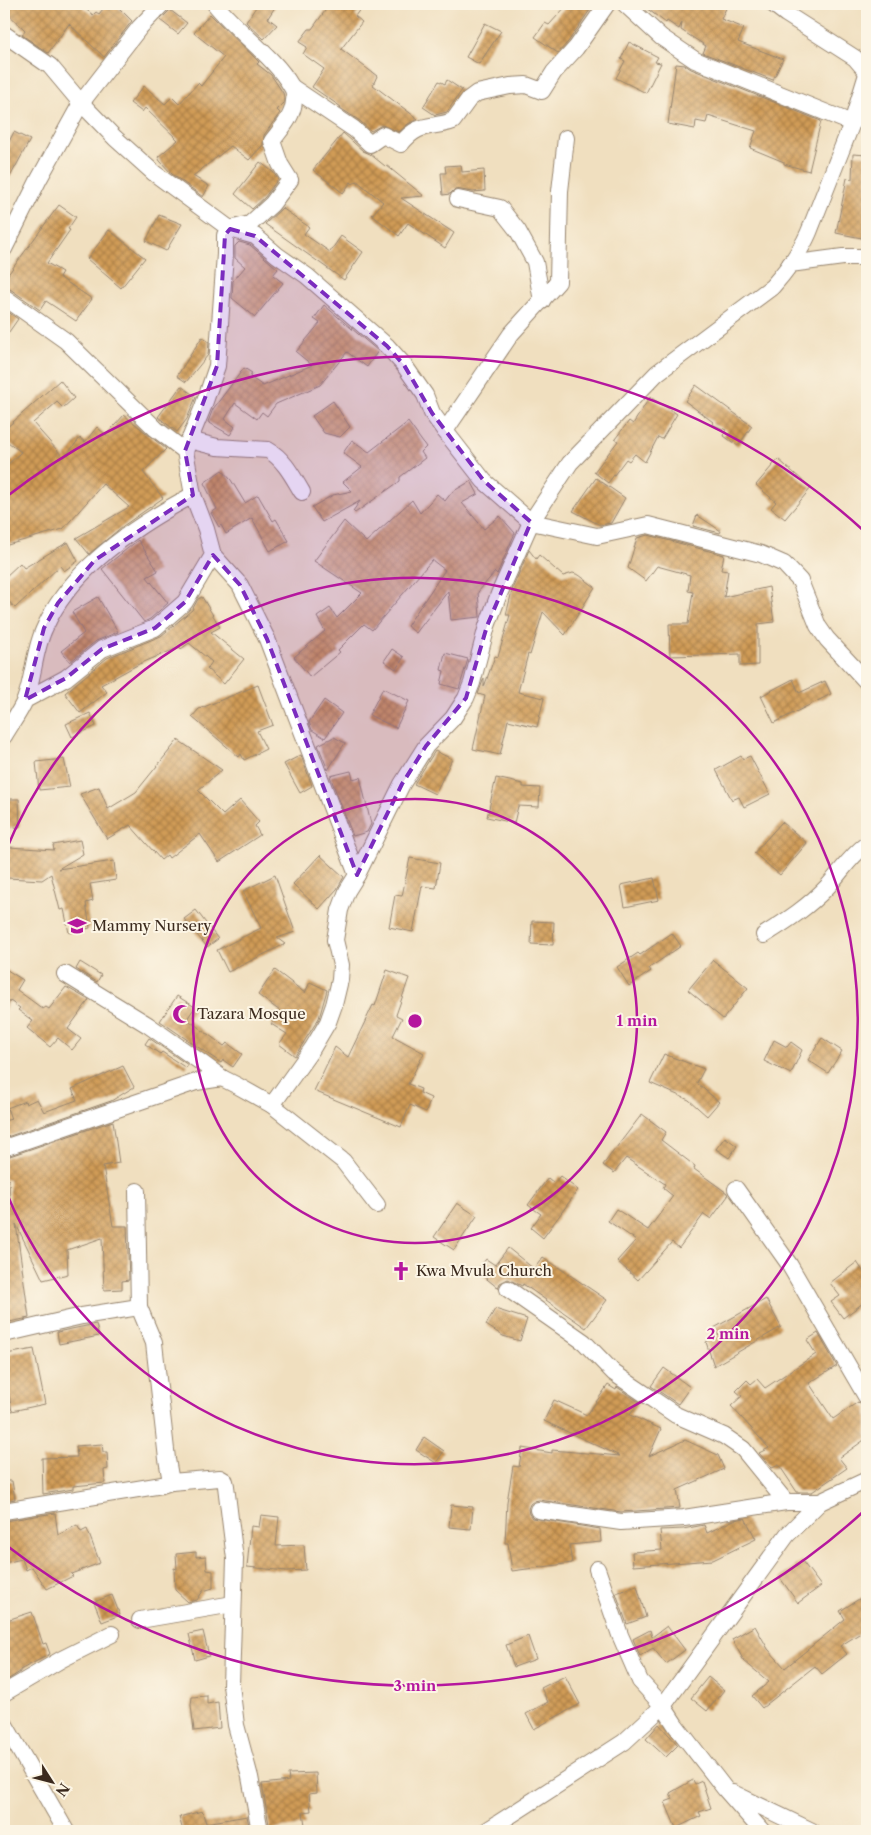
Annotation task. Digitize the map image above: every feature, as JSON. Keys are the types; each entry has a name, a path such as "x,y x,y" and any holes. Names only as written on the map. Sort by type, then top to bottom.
{"street":[{"path":"4,250 39,179 81,103 140,27 162,4"},
{"path":"215,4 226,18 276,66 293,88 354,128 370,144 383,135 401,144 422,126 453,121 469,99 477,93 510,86 526,86 542,90 554,72 576,48 607,4"},
{"path":"625,4 661,36 695,60 852,123"},
{"path":"272,1105 312,1049 328,1022 334,1005 341,965 335,940 340,910 347,891 357,875 402,784 426,746 453,718 466,698 490,618 531,522 570,463 657,374 772,287 804,244 852,123 867,73 855,58 773,4"},
{"path":"4,34 50,66 81,103 115,138 154,173 230,229 255,236 277,255 307,276 387,346 404,365 424,395 432,413 484,481 531,522 597,536 648,525 761,554 784,564 800,581 818,626 826,640 867,682"},
{"path":"293,88 295,100 291,115 272,141 280,164 290,180 272,204 250,224 230,229 225,235 217,366 187,446 193,495 206,529 213,555 240,585 267,639 357,875"},
{"path":"445,430 511,334 558,282 560,191 566,138"},
{"path":"458,199 500,208 518,231 535,262 542,300"},
{"path":"790,264 843,257 867,257"},
{"path":"4,297 66,341 156,429 187,446 268,450 274,453 287,467 302,492"},
{"path":"4,736 25,700 44,628 58,603 95,560 169,508 193,495"},
{"path":"25,700 66,678 102,649 154,628 185,602 213,555"},
{"path":"764,936 802,911 829,885 844,864 867,844"},
{"path":"65,974 139,1020 199,1060 222,1078 272,1105 343,1161 377,1205"},
{"path":"4,1148 196,1082 222,1078"},
{"path":"736,1190 789,1264 867,1398"},
{"path":"138,1191 139,1307 154,1343 171,1482"},
{"path":"508,1289 584,1342 614,1373 676,1415 724,1436 743,1449 786,1502"},
{"path":"4,1334 82,1316 139,1307"},
{"path":"4,1511 171,1482 220,1478 225,1480 235,1559 231,1685 236,1725 250,1777 260,1831"},
{"path":"486,1831 624,1742 663,1706 787,1535 820,1502 867,1480"},
{"path":"538,1510 621,1522 684,1518 786,1502 820,1502"},
{"path":"597,1569 620,1635 640,1680 663,1706 676,1726 726,1789 762,1831"},
{"path":"140,1620 233,1604"},
{"path":"4,1693 62,1659 112,1634"},
{"path":"4,1723 66,1831"},
{"path":"726,1789 812,1831"}],"highlighted area":[{"path":"230,229 255,236 387,346 404,365 432,413 484,481 531,522 487,626 466,698 426,746 402,784 357,875 267,639 240,585 213,555 185,602 155,628 102,649 66,678 25,700 44,628 58,603 95,560 193,495 185,451 217,366 225,235"}],"building":[{"path":"4,4 79,4 93,15 96,12 99,14 107,4 115,4 132,21 104,57 69,24 48,53 22,35 25,30 4,10"},
{"path":"258,4 277,4 268,18 277,25 264,39 246,22"},
{"path":"330,4 364,4 355,16 362,22 341,49 377,76 373,85 418,119 408,124 399,132 382,125 371,131 312,87 324,69 303,54 307,47 299,42 309,29 312,29"},
{"path":"568,4 594,4 568,42 558,53 535,37 545,23 549,25"},
{"path":"641,4 728,4 721,19 744,28 738,42 783,59 773,80 703,53 706,46 681,30 682,22 679,29 667,21 666,23"},
{"path":"170,10 187,23 178,34 160,20"},
{"path":"210,14 259,62 257,64 271,75 283,93 284,103 277,110 280,113 264,135 263,145 249,160 231,146 193,176 209,186 203,197 172,174 158,157 178,140 145,108 142,112 130,103 144,86 165,104 172,97 179,104 198,83 201,86 224,57 194,33"},
{"path":"485,23 501,31 479,64 466,57"},
{"path":"629,42 658,57 655,62 661,63 646,93 616,78 625,61 621,59"},
{"path":"676,64 685,65 821,121 809,171 784,164 784,162 750,148 756,131 708,116 706,123 696,121 695,129 668,124"},
{"path":"447,80 462,90 447,112 435,115 423,107 439,81 445,84"},
{"path":"14,132 30,140 4,188 4,151"},
{"path":"343,133 363,151 386,165 424,196 401,198 454,233 445,248 408,223 399,236 372,215 383,202 357,181 353,184 351,182 343,193 313,170"},
{"path":"853,154 867,155 867,239 836,233 847,178 852,179"},
{"path":"260,162 273,172 278,179 265,197 252,209 235,194"},
{"path":"461,165 462,172 484,170 485,191 473,192 455,189 450,194 443,195 441,173 446,173 445,166"},
{"path":"59,205 76,217 68,229 70,230 47,263 62,272 59,277 92,299 76,321 46,301 40,310 10,289 4,287 4,280"},
{"path":"282,208 309,227 304,234 330,252 341,236 363,252 344,280 265,224"},
{"path":"159,215 182,224 166,251 146,241"},
{"path":"109,230 145,258 121,288 87,259"},
{"path":"239,242 250,245 278,269 273,275 283,283 255,317 232,298 233,281 245,267 235,258 235,246"},
{"path":"324,305 378,351 367,367 347,352 320,385 276,404 267,416 262,412 257,419 235,403 225,419 235,427 230,435 208,422 213,409 244,368 252,373 250,377 263,386 312,365 296,352 320,323 314,319"},
{"path":"4,309 18,319 4,339"},
{"path":"202,337 209,342 208,355 186,382 177,376"},
{"path":"60,380 74,398 63,408 57,402 33,423 64,458 80,438 85,442 97,427 106,435 124,415 166,449 143,472 163,498 123,526 89,554 76,538 129,507 103,484 63,529 4,546 4,468 21,452 4,439 4,430"},
{"path":"696,385 752,426 738,446 724,436 726,430 712,424 713,422 685,401"},
{"path":"181,386 196,397 187,419 177,432 158,417"},
{"path":"650,397 677,414 662,439 658,437 645,462 635,454 629,461 626,459 608,483 594,472 618,441 615,439 629,421 633,424"},
{"path":"333,401 350,427 340,437 324,433 312,416"},
{"path":"408,422 426,447 421,452 425,458 400,477 400,481 355,513 353,511 360,501 322,522 312,507 333,495 352,491 343,482 362,467 343,453 352,440 369,452"},
{"path":"778,459 811,488 785,519 771,508 776,502 756,485"},
{"path":"222,470 231,480 245,503 258,495 273,521 276,519 289,541 270,551 252,518 226,534 221,525 219,527 211,513 217,509 204,483"},
{"path":"596,478 625,498 611,523 600,525 573,511"},
{"path":"471,481 478,494 462,503 484,529 500,516 515,533 497,574 495,572 478,592 480,617 451,620 448,591 416,633 407,626 445,570 432,560 372,630 364,624 338,650 340,652 310,677 294,657 325,631 317,617 330,608 337,618 362,593 314,561 344,521 366,542 412,500 420,513 437,494 445,501 452,492"},
{"path":"697,515 721,531 720,533 693,526"},
{"path":"648,535 724,555 721,570 728,571 724,597 769,587 774,622 758,624 758,665 740,666 740,654 670,656 669,624 688,624 693,592 688,591 690,575 657,566 646,581 628,568 637,538"},
{"path":"138,540 158,571 147,577 168,603 144,622 102,569"},
{"path":"68,542 78,561 64,571 60,566 15,608 4,596 4,578 20,563 24,568"},
{"path":"529,550 536,559 539,555 563,576 573,573 579,575 595,587 565,635 543,612 530,655 528,654 518,692 544,698 537,727 508,720 500,755 473,749 485,696 478,694 484,678 484,687 495,656 498,657 510,615 506,615 513,587"},
{"path":"98,597 118,632 96,641 70,662 61,651 84,633 72,612"},
{"path":"202,597 220,627 211,632 244,659 224,684 207,669 212,662 189,643 181,649 180,647 139,664 101,685 107,692 80,713 65,693 107,658 161,636 192,610 198,599"},
{"path":"392,649 404,657 396,669 384,661"},
{"path":"445,653 468,659 459,689 441,684 444,671 441,670"},
{"path":"793,679 799,693 825,681 831,694 774,723 761,696"},
{"path":"258,685 273,725 257,731 266,749 244,760 241,754 239,757 192,717 199,709"},
{"path":"383,688 409,701 396,728 369,715"},
{"path":"324,700 342,713 325,738 312,730 309,722"},
{"path":"90,713 96,726 72,737 66,724"},
{"path":"334,737 345,743 328,770 318,745"},
{"path":"178,740 222,770 198,790 223,815 240,800 259,822 255,826 260,835 219,862 200,834 169,858 167,855 161,860 130,825 107,839 80,794 99,787 108,809 136,792"},
{"path":"435,751 452,759 435,794 414,784"},
{"path":"301,755 312,786 300,793 284,764"},
{"path":"741,756 743,759 750,756 770,794 744,807 739,797 732,800 716,770"},
{"path":"64,759 70,787 39,790 36,762"},
{"path":"351,771 353,779 360,777 371,824 367,832 353,836 330,776"},
{"path":"496,778 523,784 523,787 540,788 539,807 518,806 514,823 487,817"},
{"path":"4,799 19,799 20,827 4,828"},
{"path":"782,822 807,843 780,875 754,853"},
{"path":"80,840 83,854 58,869 114,861 116,880 90,884 93,901 86,903 90,928 69,933 64,909 60,910 51,874 42,880 7,878 9,847 54,850 53,845"},
{"path":"320,855 344,877 337,889 319,909 293,884"},
{"path":"410,858 440,863 436,888 422,886 413,932 389,927 395,895 402,896"},
{"path":"275,875 295,932 277,938 285,944 228,972 217,950 261,928 243,891"},
{"path":"654,878 659,900 625,907 621,885"},
{"path":"196,910 218,939 207,947 184,919"},
{"path":"532,921 554,922 553,945 531,944"},
{"path":"672,933 681,946 649,968 651,971 629,986 617,967 638,953 640,955"},
{"path":"713,960 748,988 723,1019 688,990"},
{"path":"80,962 101,975 97,982 76,969"},
{"path":"4,968 23,980 17,990 43,1009 46,1007 49,1009 66,987 89,1000 68,1029 81,1039 72,1050 58,1038 50,1047 27,1028 33,1021 18,1010 20,1008 10,1001 4,1011"},
{"path":"275,970 305,993 310,982 327,990 319,1018 295,1056 279,1044 287,1034 271,1024 280,1011 258,995"},
{"path":"387,970 409,978 396,1015 402,1018 393,1036 424,1053 408,1084 421,1089 420,1093 431,1098 426,1112 410,1105 401,1127 314,1091 335,1047 348,1057 373,1005 375,1006"},
{"path":"177,996 195,1007 187,1019 224,1046 227,1043 242,1054 233,1067 223,1060 221,1063 160,1021"},
{"path":"149,1038 188,1065 186,1068 162,1052 160,1054 145,1044"},
{"path":"822,1038 842,1051 828,1073 808,1060"},
{"path":"774,1040 787,1047 791,1042 802,1050 791,1074 764,1061"},
{"path":"664,1054 704,1069 697,1083 719,1102 707,1116 689,1100 650,1083"},
{"path":"123,1066 134,1087 111,1101 4,1138 4,1121 11,1119 7,1108 25,1101 26,1104 37,1099 44,1112 77,1100 72,1089"},
{"path":"642,1114 666,1132 661,1140 695,1166 694,1169 727,1193 728,1196 711,1219 704,1214 679,1248 672,1242 638,1280 617,1261 636,1240 608,1221 616,1209 648,1230 673,1196 663,1188 665,1184 626,1158 614,1173 603,1165"},
{"path":"113,1121 119,1163 103,1166 113,1226 127,1226 129,1280 122,1281 122,1289 104,1290 102,1238 67,1250 68,1274 43,1280 16,1224 29,1318 4,1323 4,1204 10,1203 9,1179 4,1180 4,1158"},
{"path":"725,1137 737,1146 729,1158 716,1149"},
{"path":"560,1176 578,1190 543,1238 531,1228 541,1214 528,1205 548,1178 554,1183"},
{"path":"457,1203 477,1216 454,1250 434,1237"},
{"path":"508,1248 534,1269 543,1257 607,1300 586,1328 523,1284 522,1286 508,1279 500,1283 498,1288 477,1271 486,1259 495,1265"},
{"path":"857,1262 867,1277 867,1300 843,1318 831,1302 840,1296 830,1283"},
{"path":"766,1299 781,1327 714,1366 706,1342 719,1335 714,1328"},
{"path":"495,1309 527,1319 520,1341 503,1336 486,1325"},
{"path":"96,1324 99,1336 59,1344 57,1332"},
{"path":"818,1333 837,1366 809,1383 833,1419 858,1402 867,1408 867,1438 839,1458 847,1468 812,1492 797,1492 779,1465 772,1468 759,1453 769,1448 731,1406 742,1396 736,1391 747,1380 751,1384 757,1379 765,1388 816,1354 807,1340"},
{"path":"34,1349 45,1404 12,1411 4,1371 9,1370 6,1354"},
{"path":"664,1368 690,1387 678,1404 651,1386"},
{"path":"608,1385 616,1390 617,1387 639,1402 630,1415 661,1429 649,1456 685,1440 718,1455 724,1469 677,1490 680,1508 621,1512 539,1500 534,1501 528,1509 532,1518 600,1529 601,1542 569,1545 572,1563 512,1571 508,1543 505,1543 507,1502 513,1466 519,1467 522,1448 552,1453 552,1450 620,1456 544,1421 554,1400 587,1415"},
{"path":"424,1437 444,1451 436,1463 416,1450"},
{"path":"102,1444 103,1452 107,1452 108,1469 104,1470 105,1483 73,1486 73,1489 43,1494 42,1458 77,1457 76,1446"},
{"path":"4,1481 12,1481 15,1499 4,1501"},
{"path":"451,1505 473,1507 471,1529 449,1527"},
{"path":"55,1513 58,1535 77,1525 81,1532 87,1529 100,1563 71,1574 73,1576 47,1589 32,1567 26,1570 22,1559 4,1563 4,1521"},
{"path":"261,1515 279,1517 276,1546 304,1545 306,1570 287,1571 247,1567 251,1526 259,1527"},
{"path":"745,1518 756,1539 713,1560 633,1566 632,1552 662,1550 660,1530 683,1529 704,1525 707,1533 734,1520"},
{"path":"196,1552 196,1557 206,1556 207,1570 213,1571 213,1588 203,1591 197,1600 188,1602 175,1590 174,1568 177,1569 176,1554"},
{"path":"802,1561 821,1586 798,1603 780,1578"},
{"path":"637,1586 646,1617 627,1624 616,1593"},
{"path":"867,1594 867,1629 840,1646 847,1654 822,1674 815,1666 762,1708 752,1696 769,1682 744,1661 732,1639 755,1626 768,1649 785,1668 845,1619 840,1611"},
{"path":"112,1595 120,1615 102,1622 94,1602"},
{"path":"32,1612 43,1644 46,1643 50,1654 20,1670 20,1672 4,1682 4,1621"},
{"path":"667,1626 685,1650 666,1664 653,1648 640,1656 633,1639 650,1630 652,1637"},
{"path":"203,1631 209,1656 195,1660 189,1634"},
{"path":"528,1636 536,1659 514,1667 506,1645"},
{"path":"565,1676 580,1704 534,1729 526,1714 548,1702 541,1688"},
{"path":"708,1677 724,1690 707,1711 691,1698"},
{"path":"207,1696 207,1704 218,1702 220,1728 194,1731 192,1697"},
{"path":"659,1724 678,1745 666,1757 646,1739"},
{"path":"316,1773 317,1793 309,1794 311,1811 303,1812 305,1825 270,1830 262,1784 289,1781 288,1774"},
{"path":"693,1780 695,1784 702,1781 711,1808 699,1812 701,1816 676,1828 665,1802 673,1799 670,1793"},
{"path":"202,1811 206,1823 247,1816 250,1831 183,1831 179,1817"}],"place":[{"name":"Mammy Nursery","path":"77,926"},
{"name":"Tazara Mosque","path":"182,1014"},
{"name":"Kwa Mvula Church","path":"401,1271"}]}
